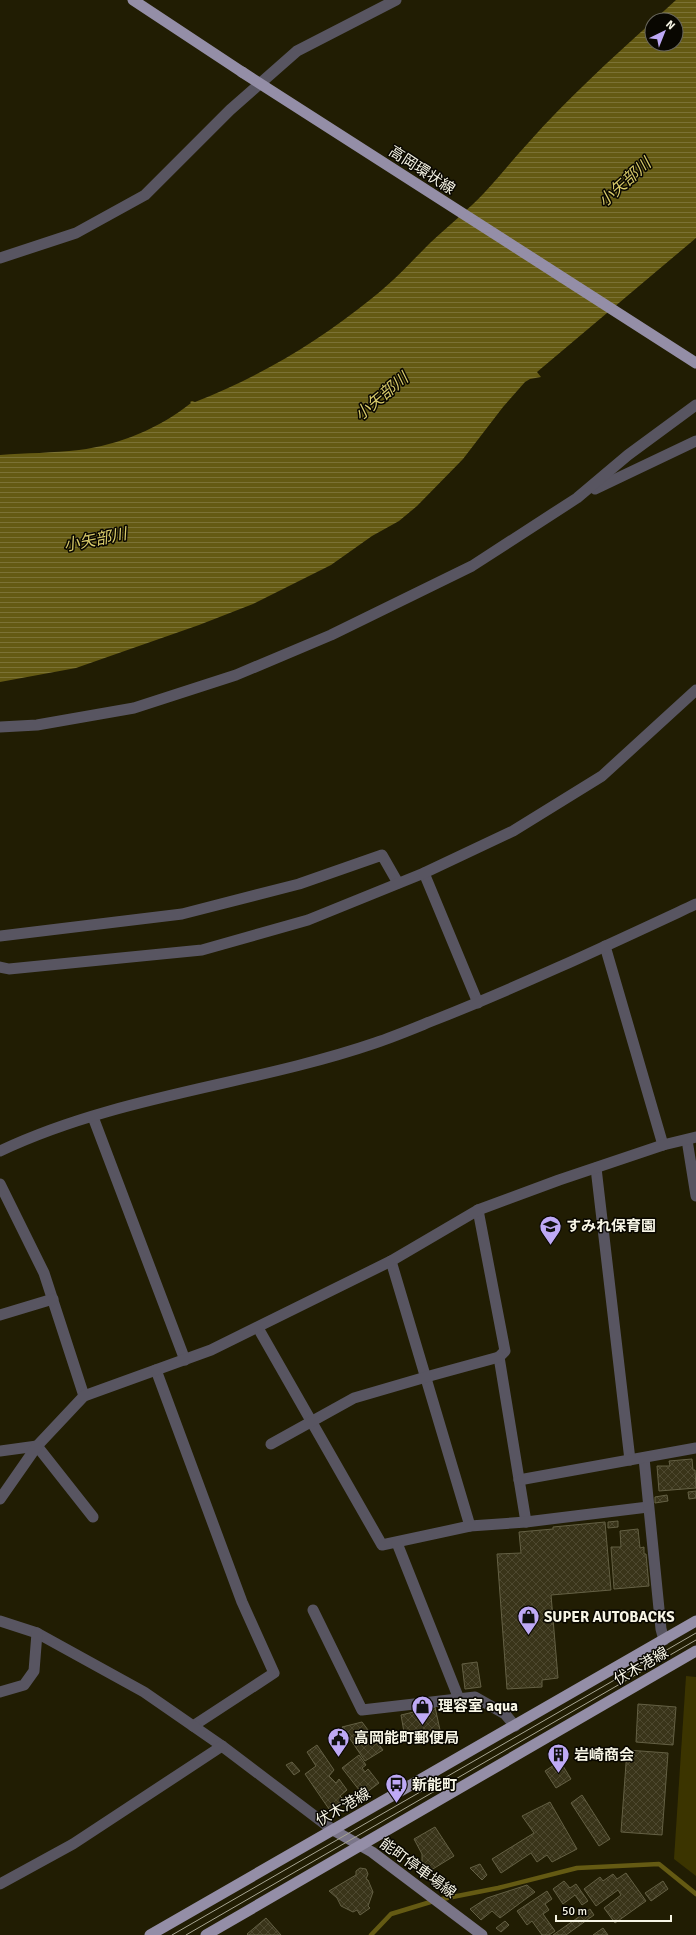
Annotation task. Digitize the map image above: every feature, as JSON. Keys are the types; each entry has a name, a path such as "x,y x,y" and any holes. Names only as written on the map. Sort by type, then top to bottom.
{"main road":[{"name":"高岡環状線","path":"133,0 242,72 696,363"},
{"name":"伏木港線","path":"150,1935 696,1621"},
{"name":"伏木港線","path":"206,1935 696,1651"},
{"name":"能町停車場線","path":"334,1830 361,1846 410,1880 482,1935"}],"street":[{"path":"0,258 76,232 145,195 230,110 297,51 396,0"},
{"path":"0,726 37,725 134,708 236,675 331,635 472,566 577,498 628,455 696,404"},
{"path":"577,498 696,441"},
{"path":"0,967 9,969 202,950 308,920 424,873 513,832 602,776 696,690"},
{"path":"0,936 182,914 299,884 382,855 398,883"},
{"path":"424,873 478,1003"},
{"path":"0,1151 35,1134 93,1117 181,1092 294,1066 375,1043 478,1003 696,904"},
{"path":"605,946 663,1146"},
{"path":"93,1117 185,1360"},
{"path":"0,1500 37,1446 84,1396 211,1350 258,1328 391,1262 478,1210 596,1168 692,1138 696,1196"},
{"path":"596,1168 630,1460"},
{"path":"0,1184 44,1273 84,1396"},
{"path":"271,1444 310,1421 354,1398 426,1376 499,1358 505,1351 478,1210"},
{"path":"391,1262 470,1526"},
{"path":"0,1315 53,1299"},
{"path":"258,1328 382,1545 397,1543 470,1526 526,1522 648,1507"},
{"path":"499,1358 526,1522"},
{"path":"156,1370 242,1602 274,1673 193,1726"},
{"path":"0,1451 37,1446"},
{"path":"37,1446 93,1517"},
{"path":"519,1480 696,1448"},
{"path":"644,1458 661,1629 664,1640"},
{"path":"397,1543 459,1699"},
{"path":"313,1610 362,1710 475,1698 505,1714 515,1726"},
{"path":"0,1620 38,1633 144,1692 222,1746 334,1830"},
{"path":"0,1692 24,1685 34,1672 38,1633"},
{"path":"1,1880 73,1844 222,1746"}],"shaded area":[{"path":"686,1676 696,1677 696,1876 674,1859"}],"water":[{"name":"小矢部川","path":"676,0 696,0 696,238 537,372 541,377 530,379 525,382 503,407 463,459 417,506 399,521 372,536 331,565 253,604 199,625 76,668 0,682 0,455 79,450 94,448 124,440 152,428 166,420 179,412 192,401 195,402 219,392 265,370 330,330 387,286 430,243 472,205 491,186 558,110 644,29 644,52 684,52 684,12 663,12"}],"building":[{"path":"692,1459 693,1470 695,1470 696,1488 659,1491 657,1466 670,1466 669,1461"},
{"path":"696,1491 696,1498 689,1499 688,1492"},
{"path":"667,1495 668,1501 655,1503 655,1497"},
{"path":"618,1521 618,1527 608,1528 608,1522"},
{"name":"SUPER AUTOBACKS","path":"605,1522 611,1590 551,1595 558,1678 542,1680 542,1687 507,1689 497,1554 521,1553 519,1532"},
{"path":"638,1529 640,1548 644,1547 644,1554 646,1554 649,1586 614,1589 611,1547 621,1547 620,1531"},
{"path":"477,1662 481,1687 465,1689 462,1664"},
{"path":"638,1704 676,1707 673,1745 636,1742"},
{"path":"435,1707 440,1730 405,1738 401,1715"},
{"path":"362,1722 383,1750 365,1761 342,1727"},
{"path":"317,1745 334,1770 329,1776 336,1783 339,1779 347,1790 340,1796 344,1800 329,1809 305,1774 316,1766 307,1752"},
{"path":"627,1750 668,1753 662,1835 621,1832"},
{"path":"359,1755 366,1765 362,1768 365,1772 368,1769 379,1783 363,1795 342,1768"},
{"name":"岩崎商会","path":"560,1761 571,1779 556,1788 545,1771"},
{"path":"292,1762 300,1771 294,1775 286,1765"},
{"path":"582,1795 610,1839 599,1846 571,1803"},
{"path":"550,1802 577,1849 552,1862 547,1855 537,1862 531,1853 501,1873 492,1859 534,1833 522,1816"},
{"path":"435,1827 454,1856 428,1872 422,1865 422,1854 414,1839"},
{"path":"480,1864 487,1875 482,1880 470,1868"},
{"path":"360,1868 366,1869 368,1874 366,1879 368,1880 373,1892 368,1906 370,1908 360,1915 357,1910 353,1912 341,1906 337,1898 329,1891 356,1875 356,1871"},
{"path":"626,1873 646,1901 615,1923 604,1908 621,1895 618,1890 596,1906 584,1889 600,1877 603,1881 613,1874 617,1879"},
{"path":"564,1881 570,1888 576,1884 588,1901 582,1905 575,1895 563,1904 553,1889"},
{"path":"663,1881 668,1889 651,1901 645,1893"},
{"path":"527,1885 535,1892 500,1918 492,1911 481,1920 470,1909 487,1898"},
{"path":"547,1891 552,1899 545,1904 549,1910 543,1914 555,1931 549,1935 542,1935 532,1921 527,1925 517,1911"},
{"path":"590,1909 594,1915 566,1935 553,1935"},
{"path":"266,1918 281,1935 247,1934"},
{"path":"505,1921 509,1925 501,1932 496,1928"},
{"path":"603,1928 608,1935 593,1935"}],"waterway":[{"path":"371,1935 391,1914 437,1900 498,1888 577,1868 659,1864 696,1894"}],"tram line":[{"path":"172,1935 696,1633"},
{"path":"186,1935 696,1640"}],"place":[{"name":"すみれ保育園","path":"550,1246"},
{"name":"SUPER AUTOBACKS","path":"529,1636"},
{"name":"理容室 aqua","path":"423,1726"},
{"name":"高岡能町郵便局","path":"339,1758"},
{"name":"岩崎商会","path":"558,1774"},
{"name":"新能町","path":"396,1804"}]}
